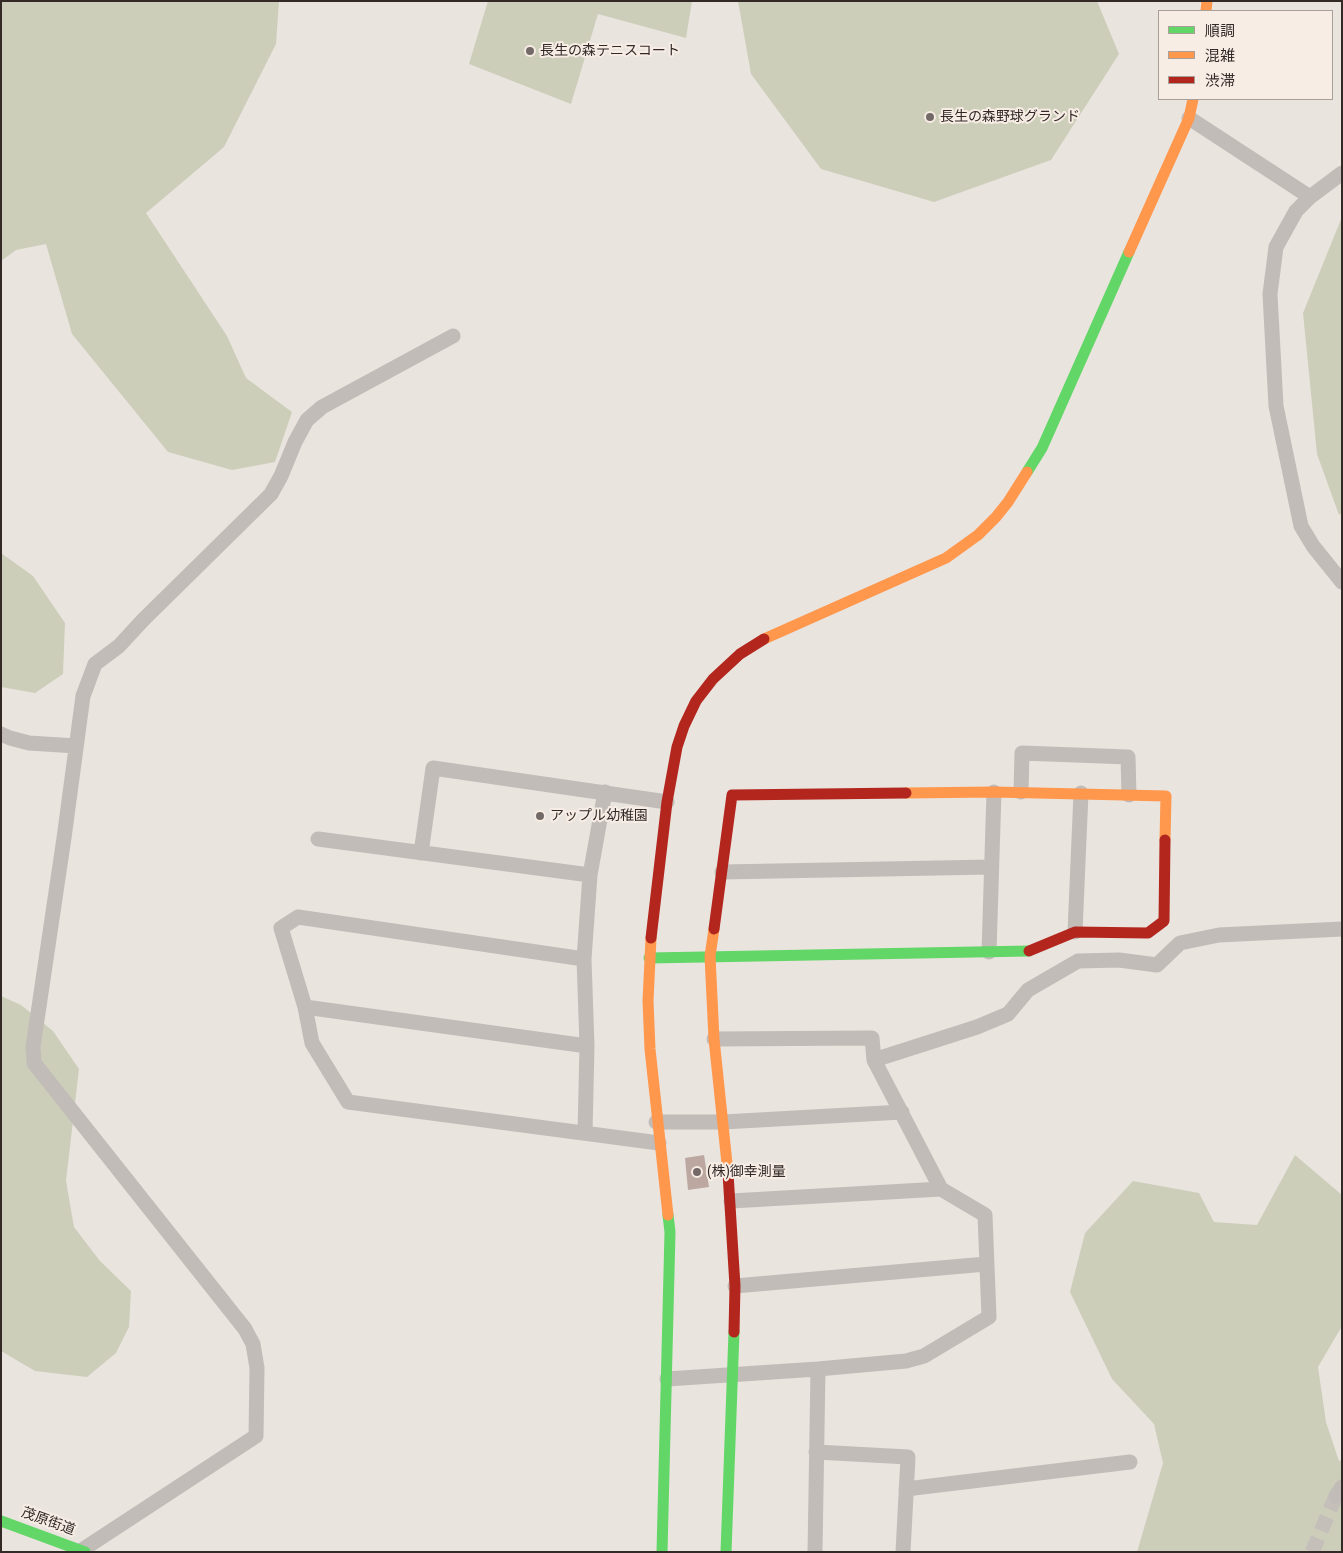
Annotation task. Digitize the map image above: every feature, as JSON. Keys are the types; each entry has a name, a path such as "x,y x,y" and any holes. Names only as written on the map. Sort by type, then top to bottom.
{"street":[{"path":"662,1552 670,1232 658,1143 650,1049 649,958 667,802 677,747 684,726 696,701 713,679 740,654 769,636 946,558 978,535 1008,502 1042,448 1189,118 1194,100"},
{"path":"1189,118 1310,197"},
{"path":"1342,173 1310,197 1296,211 1276,247 1270,294 1276,406 1302,526 1313,546 1342,582"},
{"path":"83,1551 256,1436 257,1368 253,1344 245,1329 34,1063 33,1047 83,696 95,664 118,646 271,494 307,420 322,407 453,336"},
{"path":"1,734 29,743 76,746"},
{"path":"1021,792 1022,753 1128,757 1128,795"},
{"path":"421,853 433,768 667,802"},
{"path":"585,1133 587,1046 584,959 590,875 605,792"},
{"path":"989,952 994,792"},
{"path":"649,958 710,956 1026,952 1075,932 1148,933 1164,921 1166,796 1021,792 732,795 710,956 714,1039 731,1201 735,1286 734,1374 726,1552"},
{"path":"1075,932 1081,794"},
{"path":"318,839 590,875"},
{"path":"722,872 991,867"},
{"path":"584,959 298,917 281,928 306,1007 312,1043 348,1102 658,1143"},
{"path":"874,1060 977,1027 1008,1014 1028,990 1078,961 1119,960 1157,965 1180,943 1219,935 1342,929"},
{"path":"306,1007 587,1046"},
{"path":"667,1379 818,1369 906,1360 924,1356 989,1317 985,1215 941,1189 874,1060 872,1038 714,1039"},
{"path":"656,1122 723,1122 902,1112"},
{"path":"731,1201 941,1189"},
{"path":"735,1286 986,1264"},
{"path":"815,1552 818,1369"},
{"path":"816,1452 908,1456 903,1552"},
{"path":"906,1489 1130,1462"},
{"name":"茂原街道","path":"1,1521 83,1551"}],"green space":[{"path":"1,1 279,1 276,44 224,147 146,213 227,336 246,378 292,412 275,462 232,470 168,452 72,334 46,244 16,250 1,261"},
{"name":"長生の森テニスコート","path":"488,1 692,1 686,38 598,14 571,104 469,64"},
{"name":"長生の森野球グランド","path":"738,1 1097,1 1119,54 1051,160 934,202 821,169 751,74"},
{"path":"1342,217 1342,513 1339,515 1317,454 1303,313"},
{"path":"1,553 33,576 65,623 63,674 35,693 1,687"},
{"path":"1,996 21,1005 53,1031 79,1069 66,1181 74,1227 100,1261 131,1291 129,1327 116,1353 87,1377 35,1371 1,1351"},
{"path":"1295,1155 1342,1195 1342,1326 1318,1367 1326,1422 1339,1461 1342,1460 1342,1552 1137,1552 1163,1463 1154,1424 1112,1379 1070,1292 1085,1233 1133,1181 1199,1193 1214,1222 1257,1225"}],"building":[{"name":"(株)御幸測量","path":"704,1155 709,1187 688,1190 685,1158"}],"tunnel":[{"path":"1312,1552 1336,1496"}],"traffic: fast":[{"path":"1027,472 1042,448 1129,252"},
{"path":"649,958 1029,951"},
{"path":"662,1552 670,1232 668,1215"},
{"path":"726,1552 734,1332"},
{"path":"1,1521 85,1552"}],"traffic: slow":[{"path":"1206,10 1207,1"},
{"path":"1129,252 1189,118 1193,100"},
{"path":"764,639 946,558 978,535 996,517 1027,472"},
{"path":"906,793 994,792 1166,796 1165,840"},
{"path":"714,929 710,956 714,1039 728,1173"},
{"path":"651,938 648,1001 650,1049 668,1215"}],"traffic: jam":[{"path":"651,938 667,802 677,747 684,726 696,701 713,679 740,654 764,639"},
{"path":"714,929 732,795 906,793"},
{"path":"1029,951 1075,932 1148,933 1164,921 1165,840"},
{"path":"728,1173 735,1286 734,1332"}],"place":[{"name":"長生の森テニスコート","path":"530,51"},
{"name":"長生の森野球グランド","path":"930,117"},
{"name":"アップル幼稚園","path":"540,816"},
{"name":"(株)御幸測量","path":"697,1172"}]}
